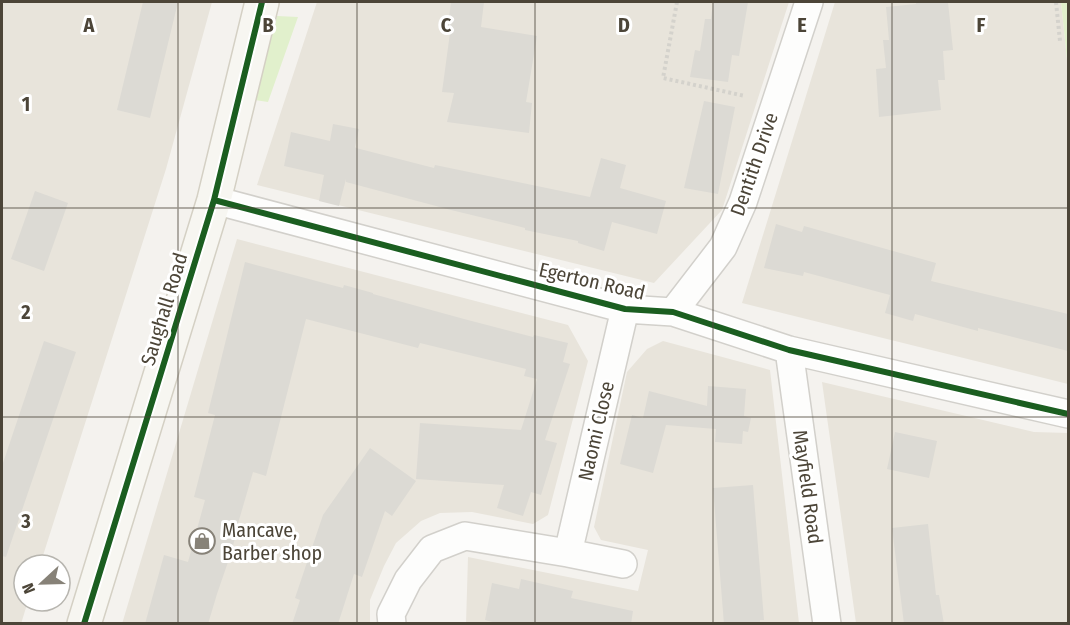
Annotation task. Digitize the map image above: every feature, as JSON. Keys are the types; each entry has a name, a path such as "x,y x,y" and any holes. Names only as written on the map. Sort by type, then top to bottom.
{"street":[{"name":"Saughall Road","path":"84,624 214,200 262,2"},
{"name":"Dentith Drive","path":"673,312 723,247 743,202 809,2"},
{"name":"Egerton Road","path":"214,200 625,309 673,312 789,350 1068,414"},
{"name":"Naomi Close","path":"568,553 625,309"},
{"name":"Mayfield Road","path":"789,350 827,624"},
{"path":"392,624 391,614 408,580 432,549 465,536 623,564"}],"path":[{"path":"677,2 663,78 775,103"},
{"path":"1056,2 1060,41"}],"shaded area":[{"path":"2,2 212,2 166,169 44,553 12,553 12,613 24,613 21,624 2,623"},
{"path":"317,2 789,2 722,210 654,283 257,185"},
{"path":"835,2 1061,2 1068,69 1068,384 742,303"},
{"path":"237,239 568,325 588,361 548,515 533,524 472,512 440,513 421,521 396,543 384,566 370,600 370,623 122,624"},
{"path":"663,341 770,370 799,623 466,624 468,557 638,591 648,550 601,540 594,527 627,372 647,349"},
{"path":"822,382 1034,432 1068,433 1068,623 856,623"}],"green space":[{"path":"1061,2 1068,2 1068,69"},
{"path":"277,16 298,17 268,102 255,100"}],"building":[{"path":"143,2 178,2 150,118 117,110"},
{"path":"451,2 484,2 481,27 537,36 526,102 532,103 529,133 447,122 454,93 442,92 450,33 447,33"},
{"path":"713,2 748,2 739,56 732,55 728,82 690,77 695,50 700,51 705,19 711,19"},
{"path":"916,2 948,2 953,50 943,51 945,80 938,80 941,110 879,117 876,69 886,68 883,40 889,40 886,7 916,4"},
{"path":"704,101 735,107 718,194 684,188"},
{"path":"333,124 359,129 356,148 434,168 435,165 590,197 601,158 626,165 620,188 666,201 657,234 612,222 604,251 578,243 578,241 525,230 525,228 346,182 346,179 339,206 319,201 324,175 284,166 291,132 330,141"},
{"path":"35,191 68,203 44,271 11,259"},
{"path":"776,224 802,232 804,226 936,263 931,281 1068,314 1068,351 915,314 913,321 885,313 890,295 804,272 803,276 764,268"},
{"path":"245,262 343,288 344,285 533,337 534,335 568,343 563,362 570,364 545,440 557,443 541,495 531,492 523,516 497,508 504,485 416,479 420,423 521,430 537,379 524,376 526,369 420,343 418,348 306,319 266,476 253,472 208,624 145,624 164,555 188,562 205,500 194,497 215,415 208,413"},
{"path":"44,341 76,352 6,557 2,556 2,466"},
{"path":"708,386 746,389 744,416 751,418 748,432 743,431 742,444 715,442 716,429 666,425 653,473 620,464 632,415 643,418 649,391 707,406"},
{"path":"895,432 937,441 929,478 887,469"},
{"path":"370,448 416,481 392,516 385,511 362,577 354,574 338,624 292,624 300,600 295,598 323,515"},
{"path":"753,485 764,620 760,620 760,624 724,624 713,488"},
{"path":"928,524 936,595 939,595 944,624 904,624 892,528"},
{"path":"521,579 573,591 571,598 633,611 631,624 500,624 485,620 492,583 519,589"}],"cycle path":[{"path":"84,624 214,200 262,2"},
{"path":"214,200 625,309 673,312 789,350 1068,414"}],"place":[{"name":"Mancave, Barber shop","path":"202,541"}]}
